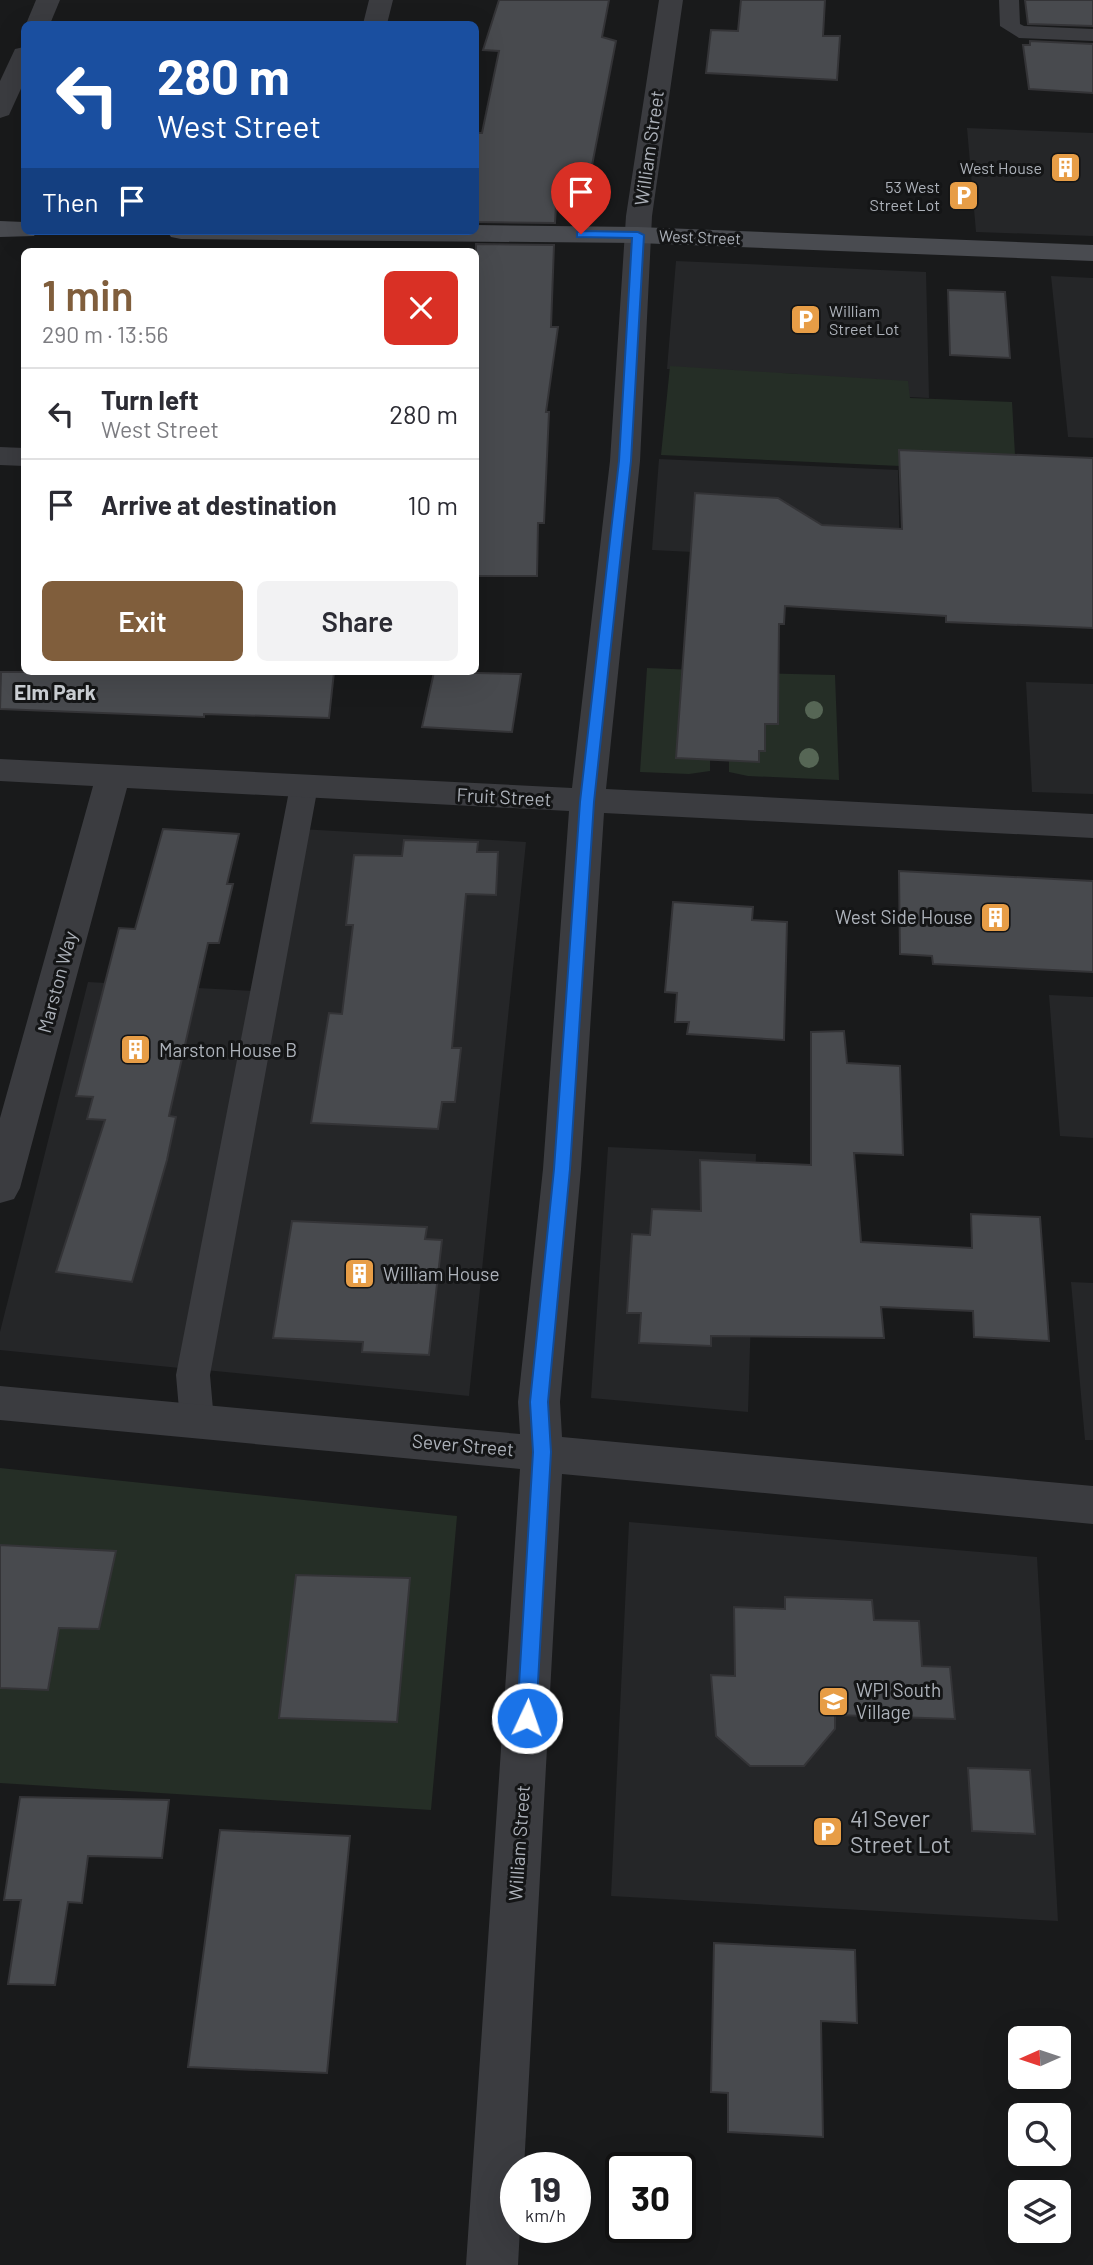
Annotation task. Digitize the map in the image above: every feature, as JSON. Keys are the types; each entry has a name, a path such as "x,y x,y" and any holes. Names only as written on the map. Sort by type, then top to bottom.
{"street":[{"path":"39,21 48,0"},
{"path":"376,21 381,0"},
{"name":"William Street","path":"492,2265 542,1452 539,1402 562,1169 587,802 625,461 638,235 648,144 671,0"},
{"path":"0,110 21,61"},
{"path":"0,229 21,230"},
{"name":"West Street","path":"479,234 638,235 1093,253"},
{"path":"0,456 21,457"},
{"name":"Fruit Street","path":"0,769 587,802 1093,826"},
{"name":"Marston Way","path":"0,1188 113,776"},
{"name":"Sever Street","path":"0,1403 1093,1505"}],"lane":[{"path":"1009,0 1010,26 1019,32 1093,35"},
{"path":"197,1421 193,1375 304,786"}],"shaded area":[{"path":"967,128 1093,133 1093,236 976,232"},
{"name":"William Street Lot","path":"676,261 926,272 929,398 798,391 797,374 667,369"},
{"path":"1051,276 1093,278 1093,438 1068,437"},
{"path":"670,366 908,381 910,398 1012,402 1015,455 900,450 900,466 661,455"},
{"path":"659,459 898,470 900,562 652,550"},
{"path":"647,668 696,670 680,695 676,757 710,759 710,771 689,774 640,772"},
{"path":"755,673 835,675 839,780 748,776 729,772 729,760 759,761 759,751 765,751 765,724 778,724 778,689"},
{"path":"1026,682 1093,684 1093,794 1032,792"},
{"path":"283,828 526,842 469,1396 205,1370"},
{"path":"88,982 253,991 180,1368 0,1350 0,1332"},
{"path":"1049,995 1093,997 1093,1138 1060,1136"},
{"path":"608,1147 756,1154 748,1412 591,1398"},
{"path":"1071,1282 1093,1283 1093,1440 1085,1440"},
{"path":"0,1468 457,1516 431,1810 0,1783"},
{"name":"WPI South Village","path":"629,1522 1037,1557 1058,1921 611,1896"}],"building":[{"path":"499,0 609,0 602,37 616,41 584,207 556,205 555,223 479,222 479,133 482,133 499,51 483,50"},
{"path":"741,0 825,0 823,36 840,36 837,80 706,73 711,30 738,31"},
{"path":"1025,0 1093,0 1093,26 1028,24"},
{"path":"1030,41 1093,44 1093,93 1029,89 1023,45 1030,45"},
{"path":"476,244 554,245 551,327 558,327 546,412 549,412 544,523 538,523 537,576 479,576 479,248 476,248"},
{"path":"948,290 1005,292 1010,358 950,355"},
{"path":"899,450 1093,458 1093,628 946,622 946,616 785,606 784,624 779,624 778,724 765,724 765,751 759,751 759,762 676,758 695,493 778,498 822,525 902,529"},
{"path":"1,672 21,672 21,675 334,675 329,718 204,714 204,717 0,709"},
{"path":"521,674 512,732 422,727 433,675"},
{"path":"163,829 239,834 227,884 233,884 219,943 208,943 169,1116 176,1117 167,1160 132,1282 56,1272 105,1120 87,1119 93,1097 76,1096 119,928 135,929"},
{"path":"404,840 478,842 477,852 498,852 496,895 466,894 452,1048 461,1048 455,1102 442,1102 438,1129 311,1123 329,1013 342,1014 353,925 346,925 354,855 402,856"},
{"name":"West Side House","path":"899,871 1093,881 1093,972 933,964 932,956 900,954"},
{"path":"673,902 753,907 752,920 787,922 784,1040 687,1034 689,1022 675,1022 677,993 665,992"},
{"path":"844,1031 847,1063 900,1066 903,1155 854,1153 861,1242 972,1248 971,1214 1040,1217 1049,1341 974,1337 973,1311 881,1307 884,1338 711,1336 711,1346 639,1343 641,1313 627,1313 632,1234 650,1235 652,1209 701,1211 700,1160 811,1165 811,1032"},
{"name":"William House","path":"292,1221 427,1227 425,1239 442,1240 429,1355 362,1352 363,1342 273,1338"},
{"path":"0,1545 116,1551 99,1629 59,1628 48,1690 0,1688"},
{"path":"296,1575 410,1578 397,1722 279,1718"},
{"path":"785,1597 872,1600 874,1620 919,1621 922,1666 950,1667 955,1719 835,1715 835,1729 804,1766 750,1766 716,1736 711,1675 735,1676 734,1607 785,1609"},
{"path":"968,1768 1030,1770 1035,1834 972,1831"},
{"path":"20,1797 169,1800 162,1858 88,1856 82,1903 68,1902 55,1985 8,1984 21,1900 4,1900"},
{"path":"220,1830 350,1836 327,2073 188,2067"},
{"path":"714,1943 855,1950 857,2023 821,2021 823,2137 728,2132 728,2093 711,2092"}],"place":[{"name":"West House","path":"1065,168"},
{"name":"53 West Street Lot","path":"963,196"},
{"name":"William Street Lot","path":"806,320"},
{"name":"West Side House","path":"996,917"},
{"name":"Marston House B","path":"136,1050"},
{"name":"William House","path":"360,1274"},
{"name":"WPI South Village","path":"833,1701"},
{"name":"41 Sever Street Lot","path":"827,1832"}],"district":[{"name":"Elm Park","path":"55,693"}],"route":[{"path":"527,1718 542,1452 539,1402 562,1169 587,802 625,461 638,235 581,234"}]}
